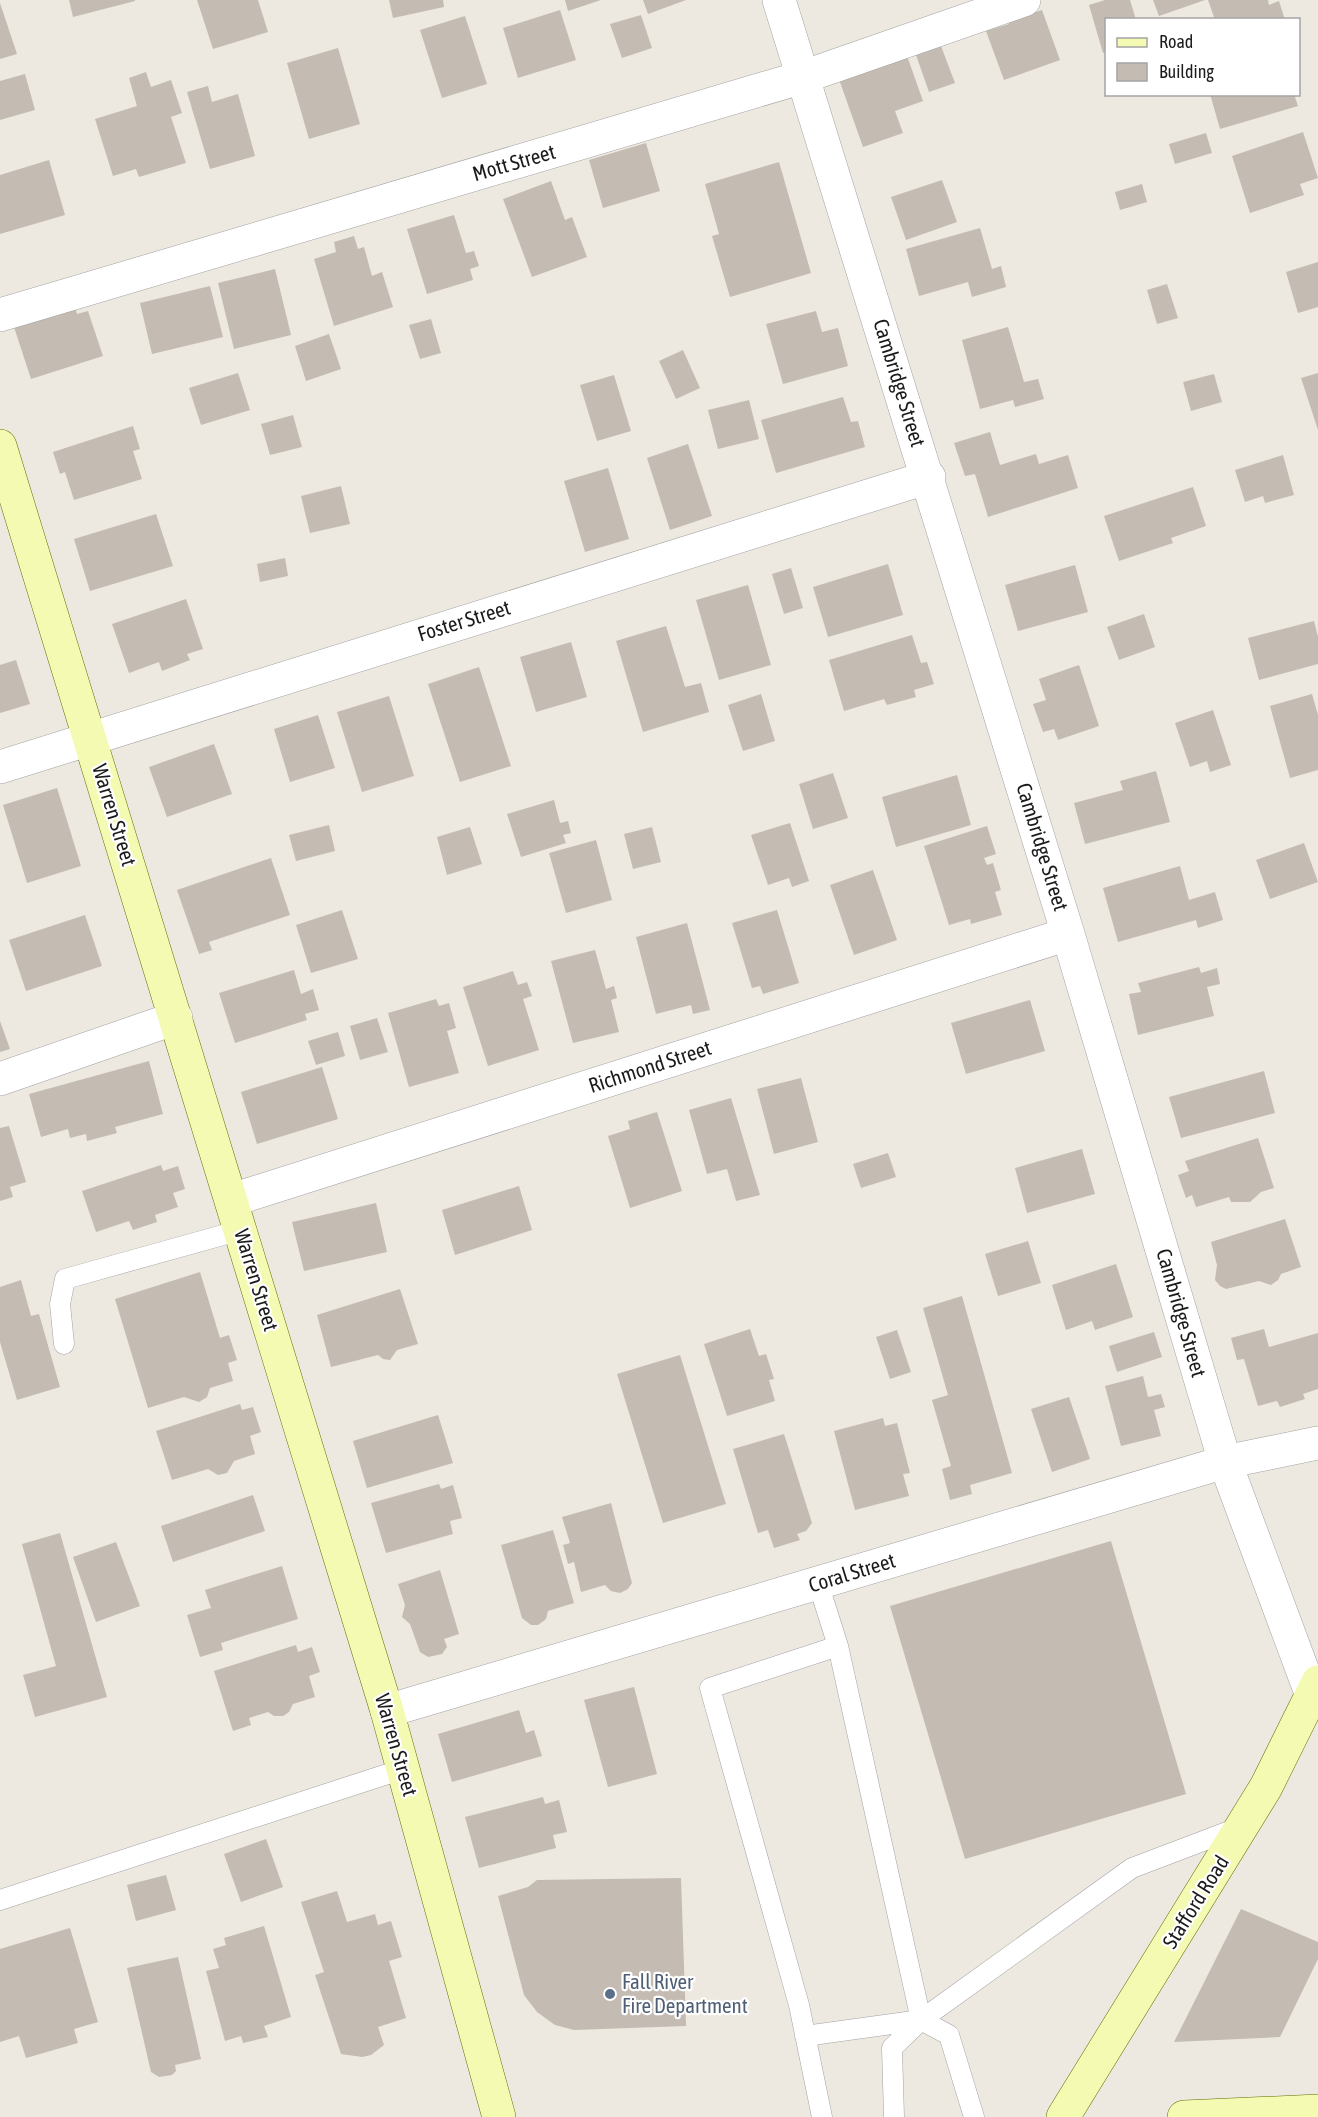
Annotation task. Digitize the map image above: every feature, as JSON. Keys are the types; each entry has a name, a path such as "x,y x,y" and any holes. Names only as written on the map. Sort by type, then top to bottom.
{"street":[{"name":"Cambridge Street","path":"779,0 929,477 1225,1462 1314,1687"},
{"name":"Mott Street","path":"0,315 803,77 1024,0"},
{"name":"Warren Street","path":"0,446 387,1711 499,2117"},
{"name":"Foster Street","path":"0,767 929,477"},
{"name":"Richmond Street","path":"236,1215 1068,934"},
{"path":"0,1079 176,1018"},
{"name":"Coral Street","path":"387,1711 1225,1462 1318,1443"},
{"name":"Stafford Road","path":"1063,2117 1266,1787 1314,1687"},
{"path":"1184,2117 1318,2112"}],"lane":[{"path":"64,1344 60,1304 65,1279 236,1215"},
{"path":"818,1583 838,1646 921,2020"},
{"path":"822,2117 799,2005 710,1688 838,1646"},
{"path":"0,1900 403,1769"},
{"path":"894,2117 892,2048 921,2020 1132,1868 1242,1827"},
{"path":"805,2036 921,2020 949,2035 974,2117"}],"building":[{"path":"69,0 135,0 135,1 73,17"},
{"path":"197,0 258,0 268,32 213,49"},
{"path":"389,0 443,0 444,7 393,18"},
{"path":"565,0 601,0 568,11"},
{"path":"643,0 686,0 648,14"},
{"path":"1105,0 1130,0 1135,18 1105,18 1105,52 1103,53 1089,5"},
{"path":"1153,0 1205,0 1159,16"},
{"path":"1208,0 1268,0 1269,5 1279,1 1284,18 1214,18"},
{"path":"0,3 17,54 0,59"},
{"path":"560,10 576,60 518,78 503,28"},
{"path":"1042,10 1060,60 1004,80 986,31 1009,24 1005,15 1030,14"},
{"path":"641,15 652,48 622,58 610,24"},
{"path":"465,16 487,84 442,98 420,30"},
{"path":"941,46 955,83 929,92 916,55"},
{"path":"338,48 360,124 309,139 287,63"},
{"path":"906,53 923,101 895,111 903,133 863,147 835,68"},
{"path":"146,72 151,87 171,80 182,113 171,117 186,163 139,177 136,169 113,176 95,119 137,106 129,78"},
{"path":"25,74 35,110 0,120 0,81"},
{"path":"208,86 212,102 238,94 255,156 210,169 187,92"},
{"path":"1211,96 1295,96 1298,106 1220,129"},
{"path":"1303,132 1318,178 1300,184 1304,195 1250,213 1232,156"},
{"path":"1206,133 1212,153 1175,164 1169,144"},
{"path":"646,143 660,191 603,208 589,160"},
{"path":"49,160 65,215 0,234 0,175"},
{"path":"779,162 811,273 730,297 712,236 719,234 705,184"},
{"path":"942,180 957,222 906,240 891,197"},
{"path":"551,181 565,220 572,217 587,257 532,277 503,199"},
{"path":"1142,184 1147,202 1120,210 1115,192"},
{"path":"454,215 466,253 474,251 479,266 470,269 473,280 427,294 407,229"},
{"path":"980,228 992,269 1001,266 1006,287 972,297 968,282 919,296 906,249"},
{"path":"354,236 358,249 364,247 372,276 382,272 393,307 334,326 314,259 336,252 334,242"},
{"path":"1318,262 1318,307 1298,313 1286,272"},
{"path":"275,269 291,335 234,349 218,283"},
{"path":"1167,284 1178,318 1157,324 1147,290"},
{"path":"210,286 223,337 152,354 140,303"},
{"path":"75,307 77,314 88,311 103,356 31,379 14,327"},
{"path":"816,311 822,332 838,328 848,366 783,384 766,324"},
{"path":"431,319 441,353 420,359 409,325"},
{"path":"1008,327 1024,382 1038,379 1044,399 1015,407 1013,400 980,409 962,340"},
{"path":"329,334 341,369 306,381 295,346"},
{"path":"683,350 700,388 676,399 659,361"},
{"path":"238,373 250,410 201,425 189,388"},
{"path":"1318,373 1318,430 1301,378"},
{"path":"1214,374 1222,402 1191,411 1183,382"},
{"path":"614,375 631,431 597,441 580,385"},
{"path":"843,397 851,422 858,421 865,447 776,473 761,420"},
{"path":"749,400 759,439 718,449 708,410"},
{"path":"293,415 302,447 270,455 261,424"},
{"path":"133,426 140,449 133,451 142,479 74,500 65,472 60,474 53,452"},
{"path":"990,432 1000,465 1036,454 1039,464 1068,455 1078,488 988,517 975,474 965,476 954,443"},
{"path":"688,444 712,516 670,530 647,458"},
{"path":"1283,455 1294,495 1265,503 1263,496 1245,502 1235,470"},
{"path":"608,468 629,539 585,552 564,481"},
{"path":"341,486 350,524 310,533 301,496"},
{"path":"1193,487 1206,526 1171,538 1173,543 1119,561 1104,516"},
{"path":"156,514 173,566 90,591 74,539"},
{"path":"285,558 288,576 260,582 257,564"},
{"path":"888,564 903,615 828,637 813,587"},
{"path":"1075,565 1088,612 1018,631 1005,585"},
{"path":"791,568 803,608 784,614 772,574"},
{"path":"748,585 771,665 719,680 696,600"},
{"path":"186,599 203,649 187,654 190,660 162,671 159,662 129,673 112,624"},
{"path":"1144,614 1155,647 1119,660 1107,627"},
{"path":"1314,621 1318,637 1318,664 1259,680 1248,638"},
{"path":"666,626 685,687 701,683 709,712 643,732 616,641"},
{"path":"912,635 921,663 927,662 934,684 914,690 916,697 887,705 884,699 844,711 829,660"},
{"path":"571,642 587,697 536,712 520,657"},
{"path":"16,660 30,704 0,713 0,665"},
{"path":"1079,665 1099,726 1058,740 1054,729 1043,732 1033,704 1046,700 1039,679"},
{"path":"479,667 511,766 460,782 428,684"},
{"path":"761,694 775,741 743,751 728,705"},
{"path":"1312,694 1318,715 1318,770 1290,778 1270,706"},
{"path":"389,696 414,776 362,792 337,712"},
{"path":"1213,710 1231,765 1210,772 1207,761 1190,767 1175,723"},
{"path":"318,715 335,768 290,782 274,729"},
{"path":"214,744 232,794 167,817 149,767"},
{"path":"1156,771 1170,822 1085,844 1074,803 1123,790 1120,781"},
{"path":"833,773 848,818 813,829 799,784"},
{"path":"957,775 971,825 896,847 882,797"},
{"path":"57,788 81,866 27,883 3,805"},
{"path":"554,800 560,823 568,821 571,833 563,835 566,843 521,857 507,814"},
{"path":"790,823 809,881 792,887 789,878 768,885 751,835"},
{"path":"329,825 335,851 296,861 289,835"},
{"path":"987,826 996,854 984,858 987,865 993,863 1001,890 995,892 1002,915 971,924 970,919 949,925 924,846"},
{"path":"470,827 482,864 447,875 437,837"},
{"path":"652,827 661,862 633,869 624,834"},
{"path":"596,840 612,900 566,913 549,853"},
{"path":"1304,843 1318,882 1270,899 1256,860"},
{"path":"271,858 290,915 209,942 212,950 199,954 177,890"},
{"path":"1180,866 1189,900 1215,892 1223,920 1198,928 1196,920 1118,942 1103,888"},
{"path":"873,870 897,940 854,955 830,885"},
{"path":"342,910 358,959 311,973 296,925"},
{"path":"777,910 799,983 763,994 760,986 752,988 732,923"},
{"path":"85,915 102,966 26,991 9,940"},
{"path":"687,923 710,1010 693,1014 691,1005 656,1014 636,937"},
{"path":"595,950 606,989 614,986 617,998 611,1000 619,1032 573,1043 551,961"},
{"path":"1199,967 1201,973 1217,968 1220,984 1207,987 1214,1016 1138,1035 1129,994 1141,992 1138,983"},
{"path":"294,970 301,994 313,989 319,1010 305,1014 307,1020 235,1043 219,993"},
{"path":"513,971 518,985 527,982 532,996 523,999 539,1050 488,1066 463,987"},
{"path":"436,999 439,1006 449,1003 456,1028 447,1031 459,1073 409,1087 388,1013"},
{"path":"1030,1000 1045,1051 966,1074 951,1023"},
{"path":"377,1018 388,1052 360,1060 350,1026"},
{"path":"0,1021 10,1049 0,1052"},
{"path":"338,1032 345,1056 316,1065 308,1041"},
{"path":"149,1061 163,1114 115,1127 117,1133 87,1141 86,1134 70,1138 68,1129 41,1137 29,1094"},
{"path":"322,1067 338,1119 257,1144 241,1092"},
{"path":"1264,1071 1275,1113 1181,1138 1169,1097"},
{"path":"801,1078 818,1142 774,1154 757,1089"},
{"path":"731,1098 760,1195 736,1201 727,1169 707,1174 689,1110"},
{"path":"657,1112 682,1191 630,1208 608,1136 630,1129 628,1121"},
{"path":"9,1126 26,1182 10,1187 13,1197 0,1201 0,1128"},
{"path":"1258,1138 1274,1188 1261,1192 1250,1202 1231,1202 1229,1197 1196,1207 1192,1195 1186,1198 1178,1175 1189,1171 1185,1161"},
{"path":"1082,1149 1095,1194 1027,1213 1015,1168"},
{"path":"888,1153 896,1177 861,1188 853,1164"},
{"path":"161,1165 163,1171 178,1166 185,1189 173,1193 178,1207 155,1215 157,1222 133,1230 129,1221 96,1232 82,1191"},
{"path":"519,1186 532,1230 455,1255 442,1210"},
{"path":"376,1203 387,1252 304,1271 292,1222"},
{"path":"1285,1219 1301,1267 1281,1274 1278,1280 1271,1285 1259,1281 1226,1289 1220,1286 1215,1280 1217,1265 1211,1242"},
{"path":"1028,1241 1041,1283 998,1296 985,1254"},
{"path":"1116,1264 1133,1317 1095,1330 1092,1321 1066,1330 1052,1285"},
{"path":"200,1272 220,1338 229,1335 237,1360 228,1363 233,1381 210,1388 207,1397 199,1402 184,1397 148,1408 115,1299"},
{"path":"21,1280 31,1316 39,1314 60,1387 17,1400 0,1342 0,1287"},
{"path":"400,1289 418,1344 397,1350 390,1360 378,1355 331,1367 317,1315"},
{"path":"962,1296 1012,1473 970,1485 972,1494 950,1500 942,1469 951,1466 932,1400 948,1395 923,1308"},
{"path":"750,1329 759,1356 766,1354 774,1379 769,1380 775,1401 727,1416 704,1344"},
{"path":"1264,1329 1269,1347 1318,1333 1318,1389 1303,1394 1305,1399 1280,1407 1277,1401 1258,1406 1244,1359 1237,1360 1231,1338"},
{"path":"897,1330 911,1372 890,1379 876,1337"},
{"path":"1154,1332 1162,1357 1117,1372 1109,1346"},
{"path":"680,1355 726,1504 663,1523 617,1374"},
{"path":"1143,1376 1148,1397 1161,1394 1165,1407 1154,1410 1161,1436 1121,1446 1105,1386"},
{"path":"1069,1397 1090,1459 1052,1472 1031,1409"},
{"path":"240,1404 242,1410 253,1407 261,1432 250,1436 255,1454 234,1461 227,1473 218,1475 208,1469 172,1480 156,1431"},
{"path":"438,1415 453,1463 367,1488 353,1441"},
{"path":"883,1418 885,1426 897,1423 910,1473 903,1474 909,1496 855,1510 834,1431"},
{"path":"784,1434 812,1523 806,1531 797,1534 800,1540 774,1548 768,1530 758,1533 733,1449"},
{"path":"439,1484 441,1489 453,1485 462,1518 450,1521 453,1534 386,1553 371,1503"},
{"path":"253,1495 265,1531 173,1562 161,1526"},
{"path":"611,1503 632,1583 628,1589 620,1593 611,1591 605,1585 581,1592 574,1562 568,1564 563,1545 570,1543 562,1517"},
{"path":"553,1530 574,1603 548,1611 546,1619 538,1625 531,1625 522,1618 501,1545"},
{"path":"60,1533 107,1697 35,1717 23,1675 56,1666 22,1544"},
{"path":"1111,1541 1186,1794 965,1859 890,1606"},
{"path":"116,1542 140,1606 96,1622 73,1557"},
{"path":"282,1566 298,1619 221,1643 223,1650 200,1657 187,1615 211,1608 205,1590"},
{"path":"440,1570 459,1634 444,1639 447,1647 442,1654 428,1657 420,1652 410,1624 402,1617 405,1605 398,1584"},
{"path":"296,1645 298,1652 312,1647 320,1672 309,1676 315,1697 293,1704 289,1712 283,1716 274,1716 268,1712 249,1718 251,1725 233,1731 214,1671"},
{"path":"634,1687 657,1774 608,1787 584,1700"},
{"path":"519,1710 526,1733 534,1730 542,1756 452,1782 438,1734"},
{"path":"543,1797 545,1804 559,1800 567,1832 553,1835 556,1848 479,1868 465,1817"},
{"path":"266,1839 283,1887 241,1902 224,1854"},
{"path":"166,1875 176,1910 136,1921 127,1885"},
{"path":"681,1878 686,2026 574,2030 555,2025 537,2012 524,1995 498,1896 528,1887 537,1880"},
{"path":"337,1891 347,1922 375,1914 378,1925 391,1921 402,1957 389,1961 406,2018 378,2027 384,2045 371,2055 362,2057 341,2054 315,1975 324,1972 301,1902"},
{"path":"1241,1909 1318,1942 1318,1959 1280,2037 1174,2042"},
{"path":"264,1926 291,2017 264,2026 268,2037 243,2043 241,2036 225,2041 206,1971 219,1968 213,1949 226,1945 224,1938"},
{"path":"70,1928 98,2022 74,2029 78,2043 26,2058 19,2036 0,2042 0,1949"},
{"path":"178,1957 201,2059 175,2065 176,2071 172,2075 159,2077 151,2072 127,1968"}],"place":[{"name":"Fall River Fire Department","path":"610,1994"}]}
